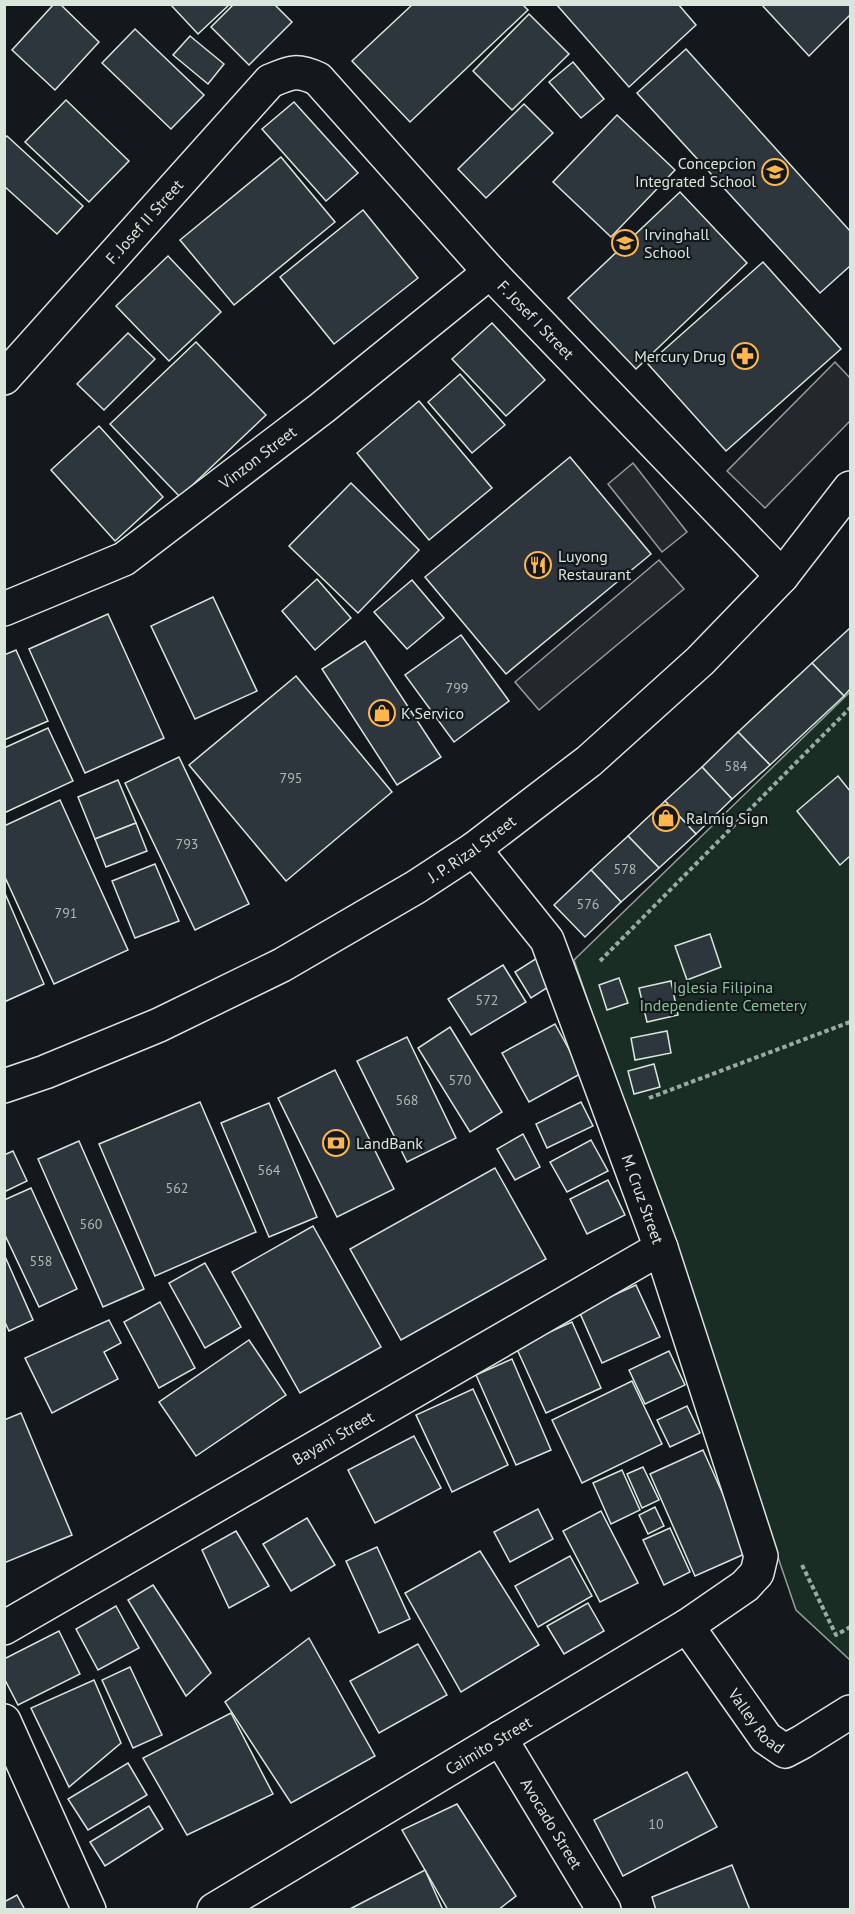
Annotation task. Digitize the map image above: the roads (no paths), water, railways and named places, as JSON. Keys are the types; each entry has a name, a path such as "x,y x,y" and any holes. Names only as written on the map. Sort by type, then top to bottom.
{"street":[{"name":"F. Josef I Street","path":"288,73 302,72 318,79 490,272 782,576"},
{"name":"F. Josef II Street","path":"4,378 270,81 288,73"},
{"name":"Vinzon Street","path":"4,609 124,559 322,408 490,272"},
{"name":"J. P. Rizal Street","path":"4,1086 45,1072 159,1025 282,965 416,887 474,849 589,761 700,661 782,576 850,488"},
{"name":"M. Cruz Street","path":"474,849 547,940 661,1248 761,1556 757,1573"},
{"name":"Bayani Street","path":"4,1628 661,1248"},
{"name":"Caimito Street","path":"214,1910 687,1626 745,1586 757,1573"},
{"name":"Valley Road","path":"687,1626 766,1738 785,1751 850,1712"},
{"path":"4,1721 89,1910"},
{"name":"Avocado Street","path":"500,1738 604,1910"}],"place":[{"name":"Concepcion Integrated School","path":"775,172"},
{"name":"Irvinghall School","path":"625,243"},
{"name":"Mercury Drug","path":"745,356"},
{"name":"Luyong Restaurant","path":"538,565"},
{"name":"K Servico","path":"382,713"},
{"name":"Ralmig Sign","path":"666,818"},
{"name":"LandBank","path":"336,1143"}],"park label":[{"name":"Iglesia Filipina Independiente Cemetery","path":"723,996"}]}
